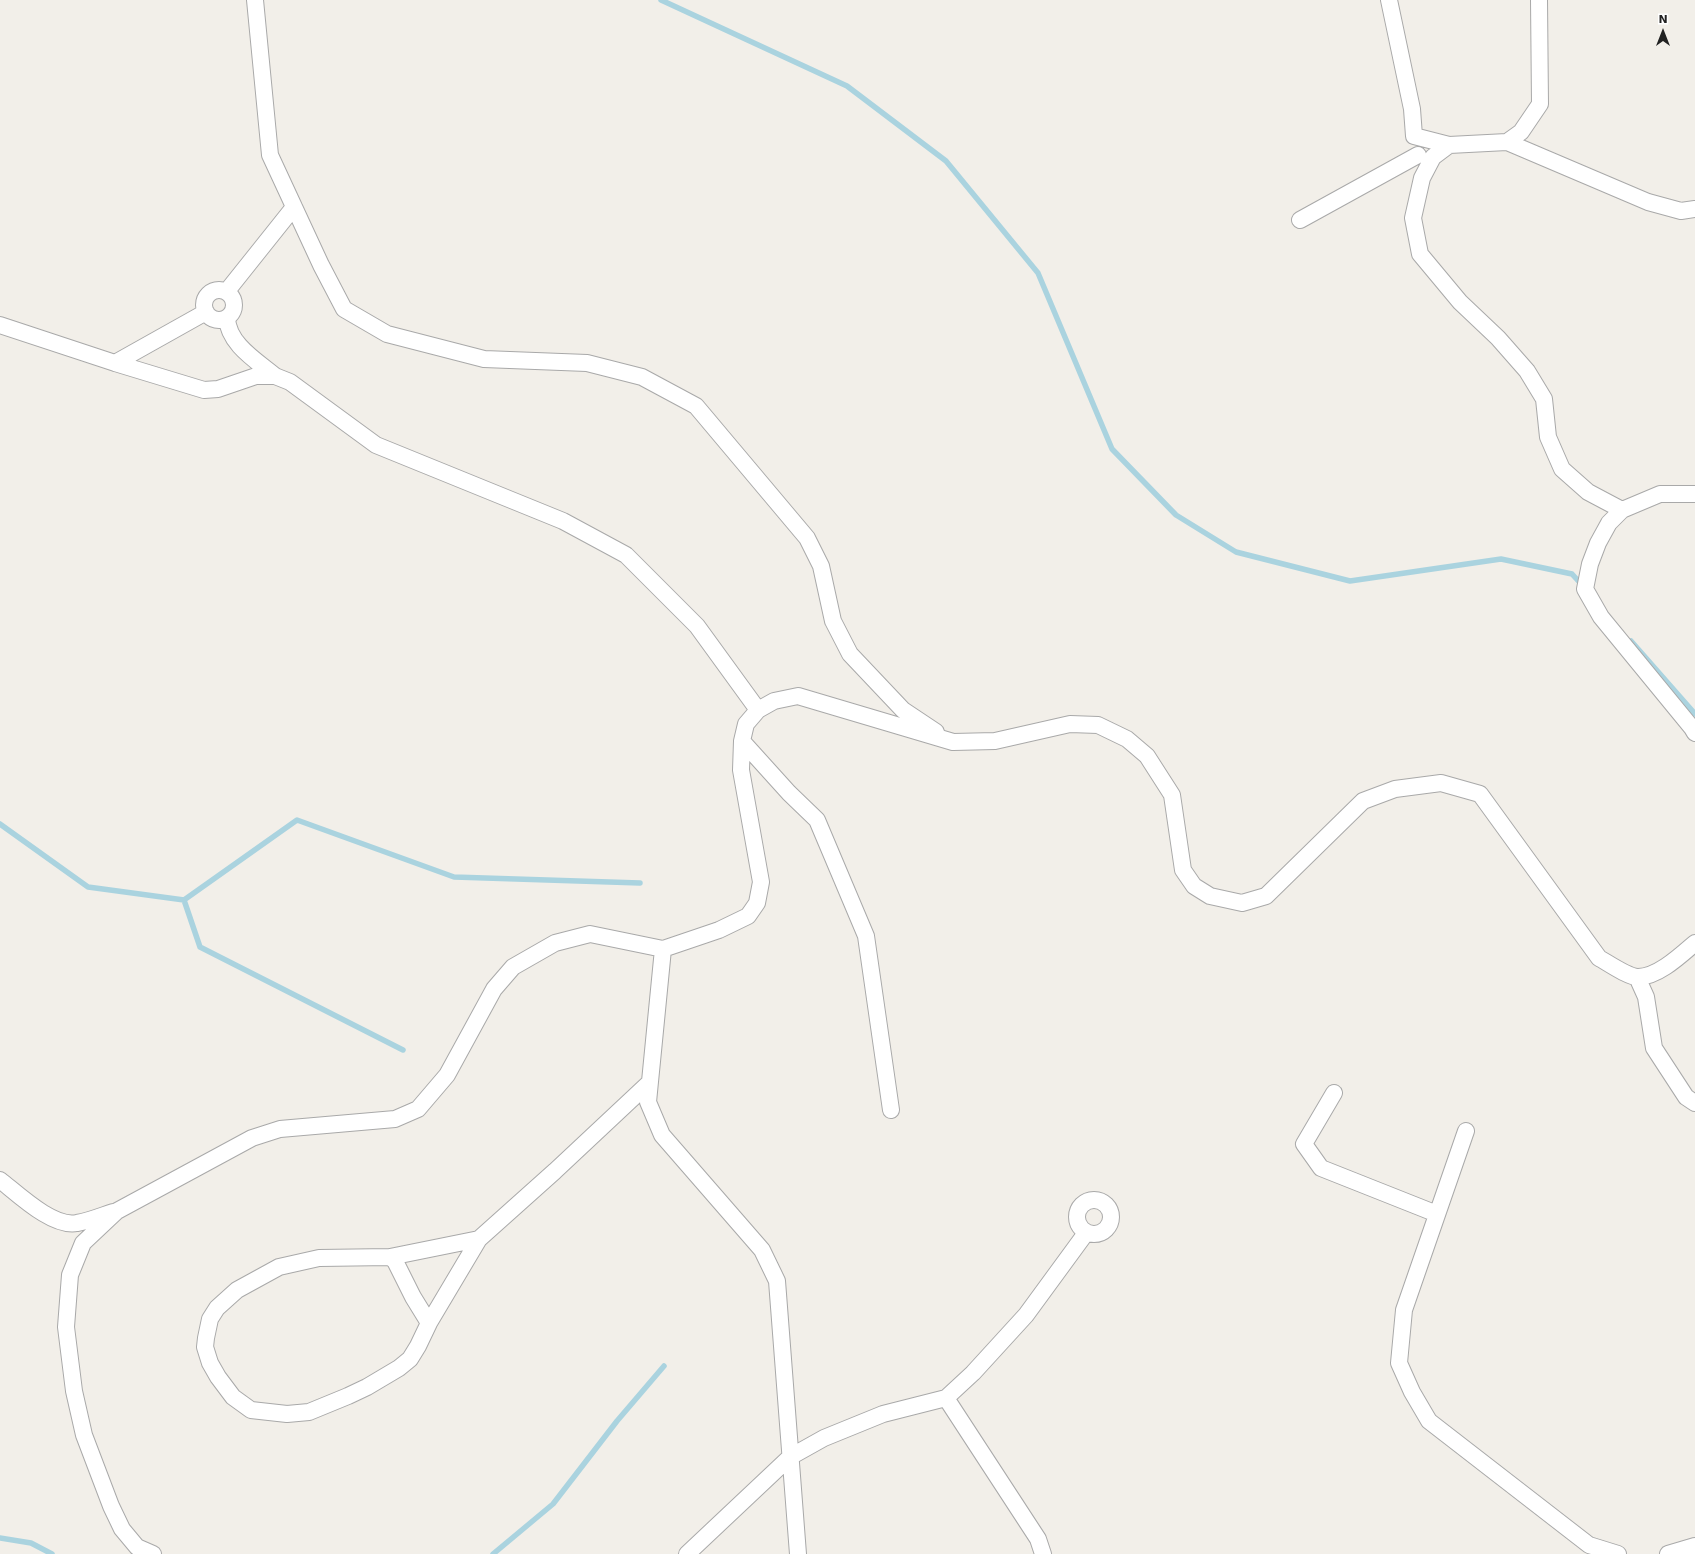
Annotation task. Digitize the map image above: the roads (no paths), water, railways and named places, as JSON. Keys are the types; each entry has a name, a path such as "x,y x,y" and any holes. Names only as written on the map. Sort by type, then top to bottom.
{"street":[{"path":"255,0 270,156 321,265 344,309 387,334 484,359 587,363 642,376 696,406 807,538 821,566 833,621 850,654 903,710 953,742"},
{"path":"1389,0 1412,109 1414,136 1422,178"},
{"path":"1507,142 1521,132 1540,104 1539,0"},
{"path":"1414,136 1449,145 1507,142 1648,202 1681,210 1695,209"},
{"path":"1449,145 1433,157 1422,178 1412,218 1420,254 1460,302 1498,338 1527,371 1544,399 1548,437 1562,468 1588,492 1622,510"},
{"path":"1300,220 1418,155"},
{"path":"227,291 294,207"},
{"path":"219,289 227,291 233,296 235,304 233,312 227,318 219,320 211,318 206,312 204,305 206,297 211,291 219,289"},
{"path":"115,363 206,312"},
{"path":"227,318 227,327 233,338 244,350 275,376 290,382 376,445 563,521 626,555 697,626 758,710"},
{"path":"0,325 115,363 204,390 218,390 256,376 275,376"},
{"path":"1695,494 1660,494 1622,510 1609,523 1598,543 1590,564 1585,589 1601,617 1695,733"},
{"path":"0,1180 28,1203 52,1219 76,1224 117,1211 252,1138 280,1129 394,1119 418,1109 447,1074 494,989 513,967 555,943 590,934 663,949 719,930 748,916 757,902 761,882 741,770 742,741 746,724 758,710 774,701 798,696 953,742 995,741 1070,724 1098,725 1127,739 1147,756 1172,794 1183,870 1194,886 1210,896 1242,902 1266,896 1363,802 1395,789 1441,783 1480,794 1599,958 1618,970 1637,977 1658,972 1677,959 1695,943"},
{"path":"742,741 789,793 817,820 866,936 891,1110"},
{"path":"663,949 648,1102 662,1135 762,1250 777,1281 798,1554"},
{"path":"1637,977 1646,997 1654,1048 1686,1097 1695,1102"},
{"path":"479,1239 390,1257 319,1258 279,1267 237,1290 217,1308 210,1319 207,1331 205,1347 207,1356 218,1377 233,1397 251,1410 286,1414 309,1412 367,1387 399,1368 410,1359 429,1323 479,1239 555,1171 650,1082"},
{"path":"1334,1093 1304,1144 1321,1168 1437,1214"},
{"path":"1466,1131 1404,1310 1399,1363 1412,1392 1429,1421 1589,1545 1618,1554"},
{"path":"117,1211 83,1243 70,1275 66,1327 74,1391 84,1435 111,1506 122,1529 137,1547 154,1554"},
{"path":"687,1554 790,1457 824,1438 883,1414 946,1398 973,1373 1026,1314 1086,1233"},
{"path":"390,1257 394,1261 429,1323"},
{"path":"946,1398 1038,1539 1043,1554"},
{"path":"1668,1554 1695,1546"}],"waterway":[{"path":"661,0 847,86 946,161 1038,273 1112,449 1176,515 1236,552 1350,581 1501,559 1572,574 1583,586"},
{"path":"1631,641 1695,714"},
{"path":"0,824 88,887 184,900 297,820 454,877 640,883"},
{"path":"184,900 200,947 403,1050"},
{"path":"493,1554 553,1504 617,1421 664,1366"},
{"path":"0,1538 31,1543 52,1554"}]}
